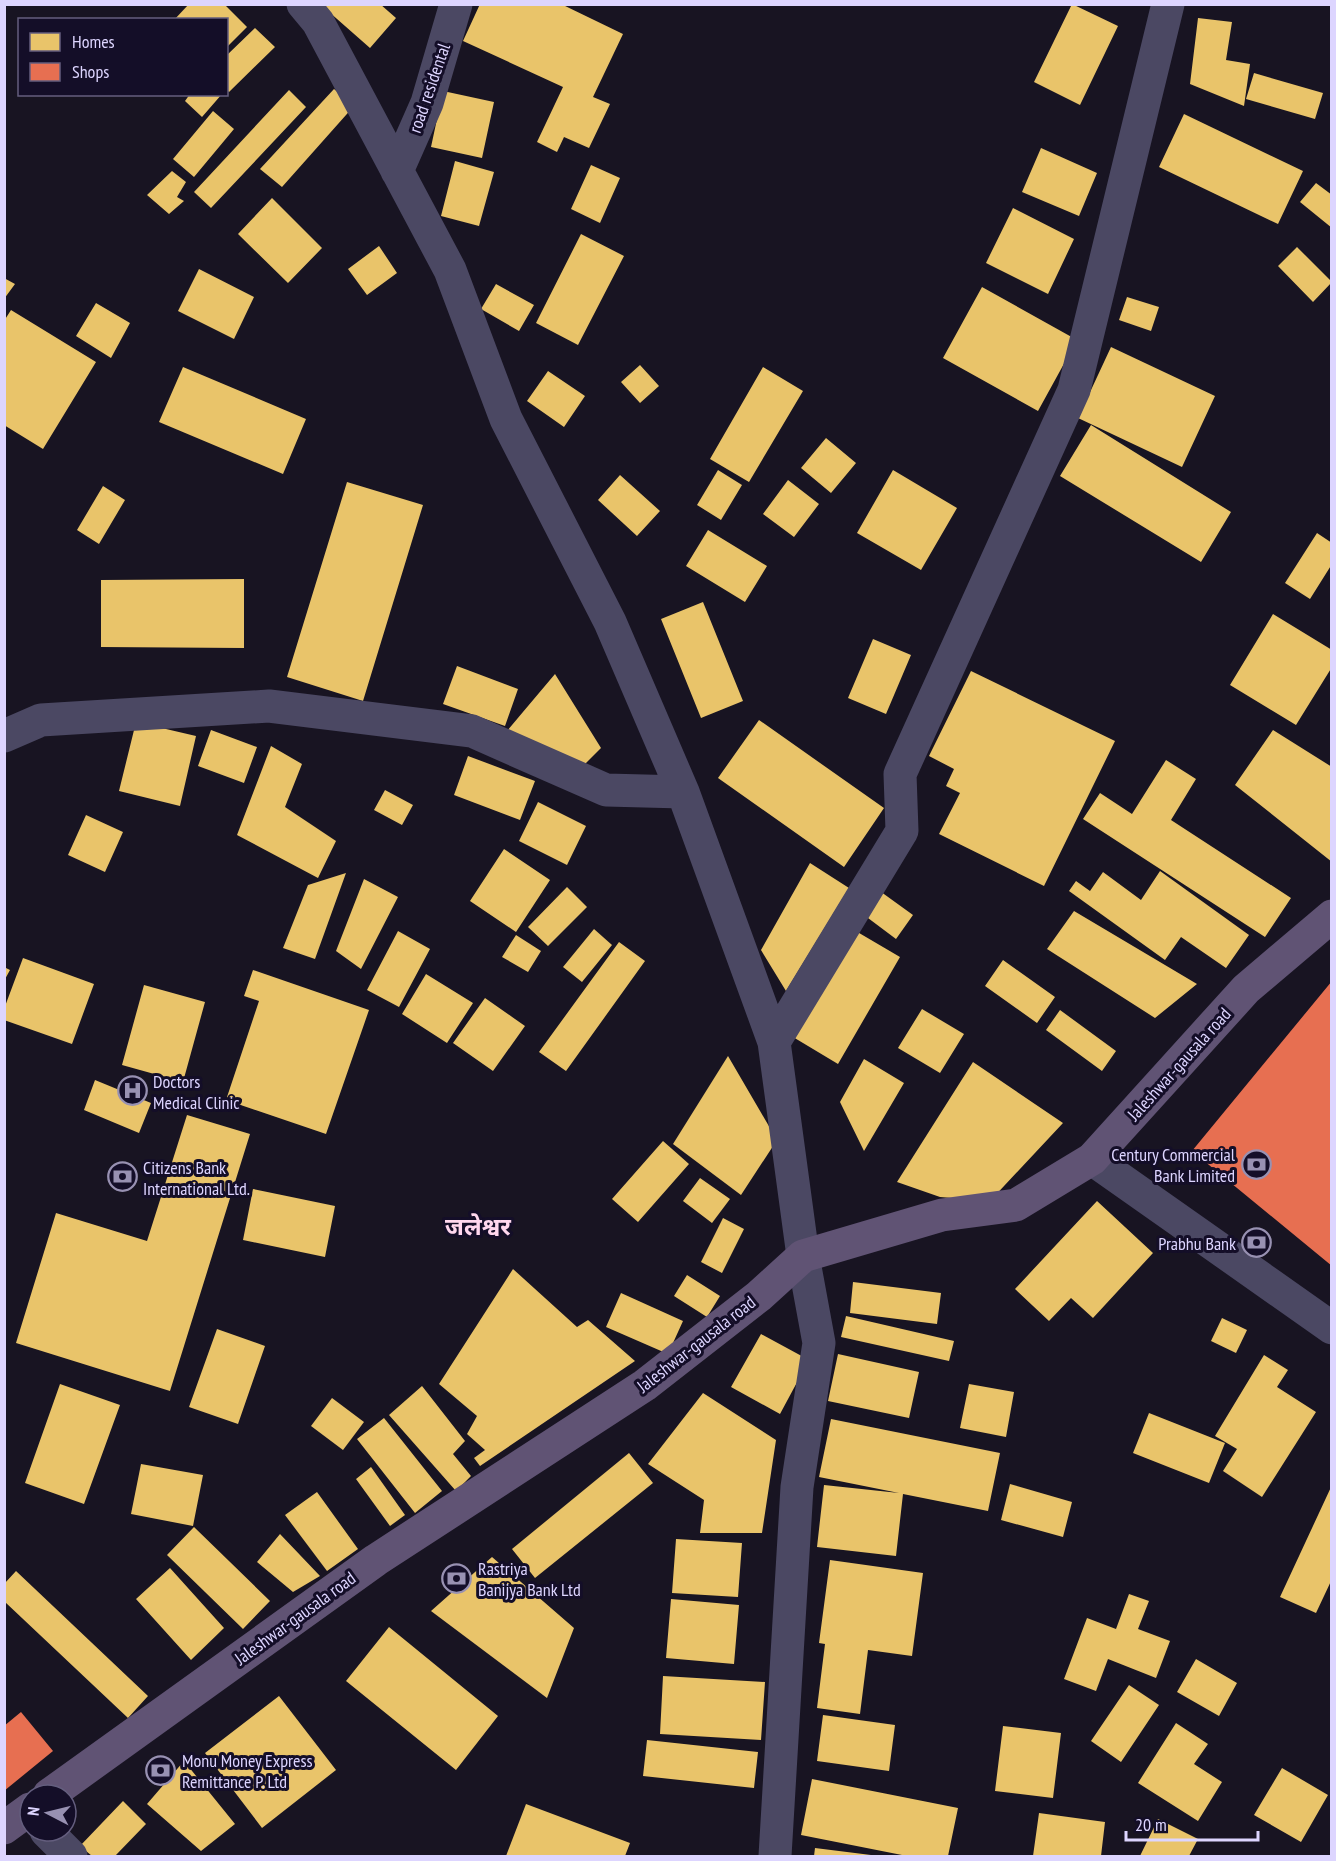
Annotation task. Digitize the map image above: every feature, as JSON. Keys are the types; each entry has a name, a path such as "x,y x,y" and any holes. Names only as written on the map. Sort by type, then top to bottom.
{"main road":[{"name":"Jaleshwar-gausala road","path":"74,1783 376,1560 645,1385 759,1296 803,1256 942,1215 1016,1204 1092,1159 1246,989 1332,916"}],"street":[{"path":"303,4 318,22 450,270 506,419 610,622 683,792 774,1042 803,1256 819,1343 797,1487 775,1857"},
{"name":"road residental","path":"398,171 427,103 456,4"},
{"path":"774,1042 902,831 900,774 1074,390 1168,4"},
{"path":"4,736 41,720 269,706 472,731 606,790 683,792"},
{"path":"1092,1159 1332,1328"},
{"path":"58,1843 71,1857"}],"building: Homes":[{"path":"189,4 224,4 247,27 228,46 228,18 176,18"},
{"path":"320,4 380,4 396,18 370,48"},
{"path":"480,4 561,4 623,34 593,97 610,104 589,148 564,137 557,152 537,142 563,87 463,41"},
{"path":"1072,4 1118,26 1080,105 1034,82"},
{"path":"1198,18 1232,22 1226,60 1250,64 1244,106 1190,84"},
{"path":"255,28 275,47 229,92 228,54"},
{"path":"1254,73 1323,93 1315,119 1246,99"},
{"path":"334,89 354,106 282,187 260,169"},
{"path":"289,90 306,107 211,208 194,192"},
{"path":"443,91 494,102 482,158 431,147"},
{"path":"189,96 220,96 202,117 185,101"},
{"path":"213,111 234,129 194,177 173,159"},
{"path":"1184,114 1303,171 1278,224 1159,167"},
{"path":"1041,148 1097,173 1079,216 1022,192"},
{"path":"455,161 494,172 479,226 441,216"},
{"path":"591,165 620,178 600,223 571,209"},
{"path":"172,171 186,182 177,197 184,201 169,214 147,195"},
{"path":"1316,183 1332,195 1332,228 1300,202"},
{"path":"272,198 322,248 288,283 238,234"},
{"path":"1013,208 1074,239 1048,294 986,263"},
{"path":"581,234 624,256 578,345 536,323"},
{"path":"379,246 397,273 367,295 348,269"},
{"path":"1297,247 1332,282 1313,302 1278,266"},
{"path":"199,269 254,297 234,339 178,311"},
{"path":"4,278 15,284 4,299"},
{"path":"496,284 534,305 519,331 481,309"},
{"path":"982,287 1077,340 1038,411 943,358"},
{"path":"1127,297 1159,307 1151,331 1119,320"},
{"path":"96,303 130,323 111,358 76,336"},
{"path":"11,310 96,362 43,449 4,425 4,321"},
{"path":"1111,347 1215,396 1182,467 1078,418"},
{"path":"640,365 659,386 640,403 621,382"},
{"path":"183,367 306,419 283,474 159,422"},
{"path":"763,367 803,391 749,482 710,459"},
{"path":"548,371 585,396 564,427 527,401"},
{"path":"1091,425 1231,512 1201,562 1060,476"},
{"path":"826,438 856,463 831,493 801,468"},
{"path":"718,470 742,485 721,520 697,505"},
{"path":"893,470 957,508 921,570 857,533"},
{"path":"620,475 660,511 637,536 598,500"},
{"path":"788,480 819,504 794,537 763,514"},
{"path":"347,482 423,505 363,701 287,677"},
{"path":"103,486 125,500 99,544 77,530"},
{"path":"708,530 767,566 745,602 686,566"},
{"path":"1317,533 1332,543 1332,564 1310,599 1285,583"},
{"path":"244,579 244,648 101,647 101,580"},
{"path":"703,602 743,701 701,718 661,619"},
{"path":"1273,614 1332,650 1332,667 1296,725 1230,685"},
{"path":"873,639 911,655 886,714 848,698"},
{"path":"457,666 518,689 505,726 443,704"},
{"path":"971,671 1115,741 1044,886 939,834 960,793 946,786 954,769 929,756"},
{"path":"555,674 601,748 582,767 502,737"},
{"path":"759,720 884,808 844,867 718,778"},
{"path":"136,722 196,736 180,806 119,791"},
{"path":"211,730 257,747 244,783 198,766"},
{"path":"1273,730 1332,767 1332,862 1235,785"},
{"path":"271,746 302,764 285,807 336,841 318,878 237,835"},
{"path":"468,756 535,781 520,820 454,795"},
{"path":"1166,760 1196,779 1171,820 1291,898 1265,937 1083,819 1100,793 1132,814"},
{"path":"385,790 413,805 402,825 374,810"},
{"path":"538,802 586,826 567,865 519,841"},
{"path":"86,815 123,832 105,872 68,855"},
{"path":"504,849 550,880 516,932 470,901"},
{"path":"810,863 849,888 786,991 761,950"},
{"path":"1160,871 1249,935 1226,968 1181,937 1165,960 1069,891 1076,881 1090,891 1103,872 1141,900"},
{"path":"346,873 315,959 283,948 308,885"},
{"path":"364,879 398,897 361,969 336,951"},
{"path":"567,887 587,907 548,946 528,927"},
{"path":"877,889 913,915 896,939 860,912"},
{"path":"1074,911 1197,984 1155,1018 1047,949"},
{"path":"594,929 612,945 582,982 563,967"},
{"path":"854,930 900,957 838,1064 793,1037"},
{"path":"398,931 430,949 399,1007 367,990"},
{"path":"516,935 541,951 528,972 502,957"},
{"path":"619,942 645,961 566,1071 539,1052"},
{"path":"23,958 94,984 72,1044 4,1020 4,1009"},
{"path":"1003,960 1055,997 1037,1023 985,986"},
{"path":"4,967 10,970 4,981"},
{"path":"253,970 369,1010 326,1134 226,1100 259,1001 244,996"},
{"path":"426,974 473,1003 447,1043 402,1014"},
{"path":"144,985 205,1002 183,1082 122,1065"},
{"path":"485,998 525,1026 493,1071 453,1043"},
{"path":"922,1009 964,1034 940,1073 898,1048"},
{"path":"1060,1010 1116,1051 1102,1071 1046,1030"},
{"path":"728,1056 777,1140 741,1195 673,1144"},
{"path":"864,1059 904,1083 864,1151 840,1102"},
{"path":"973,1062 1063,1123 990,1201 940,1197 897,1182"},
{"path":"95,1080 151,1103 139,1133 84,1110"},
{"path":"187,1115 250,1134 170,1391 16,1343 56,1213 147,1241"},
{"path":"663,1141 689,1164 638,1222 612,1199"},
{"path":"700,1178 730,1199 712,1223 683,1201"},
{"path":"253,1189 335,1206 325,1257 243,1240"},
{"path":"1097,1201 1153,1253 1093,1318 1071,1298 1049,1321 1015,1289"},
{"path":"723,1218 744,1229 722,1273 701,1262"},
{"path":"513,1269 577,1327 588,1320 635,1361 480,1466 474,1458 485,1450 467,1434 477,1416 439,1384"},
{"path":"687,1275 720,1296 707,1317 674,1296"},
{"path":"853,1282 941,1293 937,1324 850,1313"},
{"path":"621,1293 683,1321 668,1354 606,1327"},
{"path":"846,1316 954,1341 949,1361 841,1337"},
{"path":"1222,1318 1247,1330 1236,1353 1211,1341"},
{"path":"217,1329 265,1346 238,1424 189,1407"},
{"path":"761,1334 809,1360 780,1414 731,1387"},
{"path":"838,1354 919,1372 909,1418 828,1401"},
{"path":"1264,1355 1288,1370 1277,1387 1316,1412 1262,1497 1223,1471 1237,1449 1215,1436"},
{"path":"60,1384 120,1405 84,1504 25,1483"},
{"path":"969,1384 1014,1392 1006,1437 960,1428"},
{"path":"422,1386 465,1441 453,1454 471,1476 456,1491 389,1415"},
{"path":"703,1393 776,1440 762,1533 700,1533 704,1500 648,1464"},
{"path":"332,1398 364,1422 343,1450 311,1426"},
{"path":"1149,1413 1225,1443 1209,1483 1133,1453"},
{"path":"384,1418 442,1491 415,1513 357,1439"},
{"path":"831,1419 1000,1453 988,1511 903,1494 896,1556 817,1547 824,1485 899,1493 819,1477"},
{"path":"629,1453 653,1483 535,1578 512,1549"},
{"path":"141,1464 203,1475 193,1526 131,1514"},
{"path":"371,1467 405,1515 390,1526 356,1479"},
{"path":"1010,1484 1072,1502 1063,1537 1001,1520"},
{"path":"1332,1485 1332,1579 1316,1613 1280,1597"},
{"path":"317,1492 358,1549 327,1571 285,1515"},
{"path":"194,1527 270,1601 243,1629 167,1555"},
{"path":"280,1534 320,1576 293,1592 257,1562"},
{"path":"676,1539 742,1543 738,1597 672,1593"},
{"path":"492,1557 574,1628 547,1698 431,1611"},
{"path":"830,1560 923,1573 912,1656 868,1650 860,1714 817,1708 825,1644 819,1643"},
{"path":"170,1568 224,1628 191,1660 136,1599"},
{"path":"16,1571 148,1696 128,1718 5,1602 5,1583"},
{"path":"1129,1594 1149,1601 1138,1629 1170,1641 1156,1678 1108,1659 1096,1691 1064,1679 1087,1618 1116,1629"},
{"path":"671,1599 739,1605 734,1664 666,1658"},
{"path":"389,1627 498,1716 456,1770 346,1681"},
{"path":"1196,1659 1237,1683 1219,1716 1177,1692"},
{"path":"663,1676 765,1682 761,1740 660,1734"},
{"path":"1129,1685 1159,1705 1121,1762 1091,1741"},
{"path":"279,1696 336,1770 262,1828 205,1753"},
{"path":"823,1715 895,1725 889,1771 817,1761"},
{"path":"1176,1723 1208,1744 1194,1764 1222,1782 1198,1821 1138,1783"},
{"path":"1003,1726 1061,1733 1053,1798 995,1791"},
{"path":"647,1740 758,1752 754,1788 643,1776"},
{"path":"184,1761 235,1824 201,1851 147,1804"},
{"path":"1282,1768 1328,1795 1301,1842 1254,1815"},
{"path":"812,1779 958,1808 948,1856 907,1856 801,1835"},
{"path":"123,1801 146,1824 115,1856 92,1856 80,1846"},
{"path":"526,1804 630,1843 625,1856 506,1856"},
{"path":"1039,1813 1105,1822 1101,1856 1033,1856"},
{"path":"1158,1819 1198,1839 1189,1856 1140,1856"},
{"path":"815,1848 871,1855 871,1856 814,1856"}],"building: Shops":[{"path":"1332,981 1332,1266 1192,1151"},
{"path":"21,1712 53,1751 4,1791 4,1726"}],"place":[{"name":"Doctors Medical Clinic","path":"132,1091"},
{"name":"Century Commercial Bank Limited","path":"1256,1164"},
{"name":"Citizens Bank International Ltd.","path":"122,1177"},
{"name":"Prabhu Bank","path":"1257,1243"},
{"name":"Rastriya Banijya Bank Ltd","path":"457,1578"},
{"name":"Monu Money Express Remittance P. Ltd","path":"161,1770"}],"district":[{"name":"जलेश्वर","path":"478,1226"}]}
